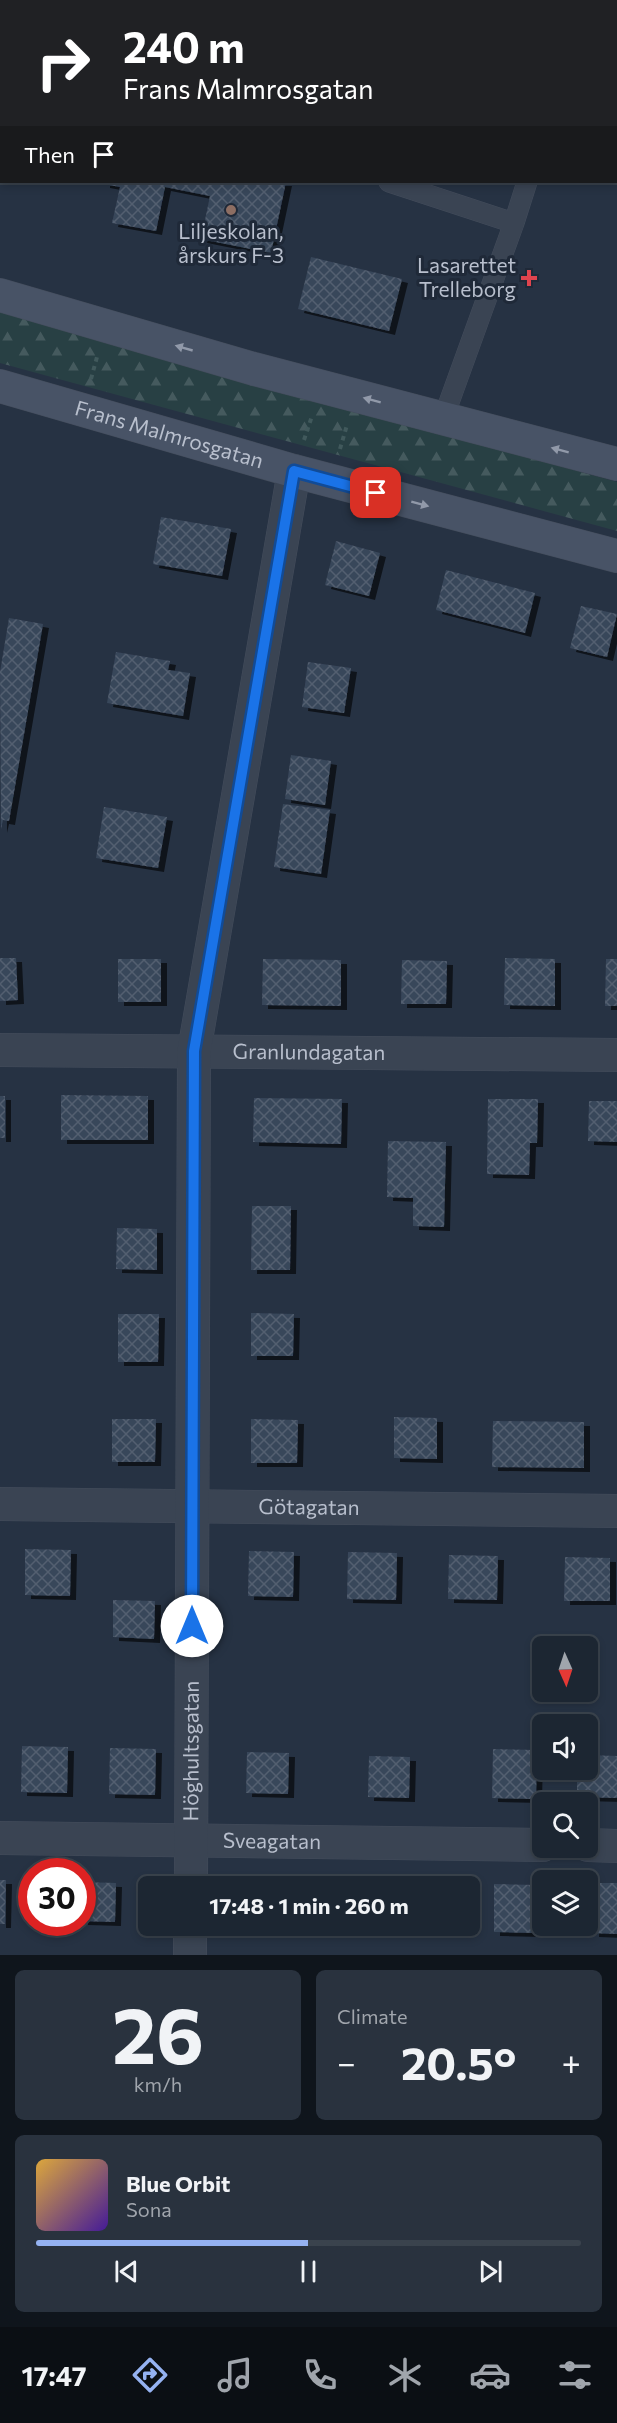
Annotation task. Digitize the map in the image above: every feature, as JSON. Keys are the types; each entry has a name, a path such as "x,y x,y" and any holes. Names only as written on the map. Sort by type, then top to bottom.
{"street":[{"path":"0,295 321,387 617,464"},
{"name":"Frans Malmrosgatan","path":"0,386 294,471 617,556"},
{"name":"Höghultsgatan","path":"191,1876 194,1051 294,471"},
{"name":"Granlundagatan","path":"0,1050 617,1055"},
{"name":"Götagatan","path":"0,1504 617,1512"},
{"name":"Sveagatan","path":"0,1838 532,1845"},
{"path":"598,1845 617,1846"},
{"path":"190,1936 190,1955"}],"lane":[{"path":"392,183 514,224"},
{"path":"443,419 514,224 526,183"}],"path":[{"path":"83,410 105,325"},
{"path":"294,471 321,387"},
{"path":"332,481 354,395"}],"green space":[{"path":"0,311 617,482 617,531 0,363"}],"building":[{"path":"286,183 271,253 201,239 210,196 165,187 156,231 112,223 120,187 104,184"},
{"path":"311,257 402,279 389,331 298,309"},
{"path":"161,517 231,529 222,576 153,564"},
{"path":"336,541 380,553 369,596 325,585"},
{"path":"446,570 535,593 525,633 436,610"},
{"path":"581,606 617,614 607,657 570,648"},
{"path":"9,618 43,624 9,821 3,820 1,829 0,672"},
{"path":"116,652 170,661 168,670 190,673 183,716 107,703"},
{"path":"308,662 351,668 344,713 302,707"},
{"path":"291,755 331,761 325,805 285,799"},
{"path":"283,804 330,810 321,874 274,867"},
{"path":"104,807 167,817 158,868 96,858"},
{"path":"0,958 16,958 18,1000 0,1001"},
{"path":"505,958 555,959 555,1006 504,1005"},
{"path":"118,959 161,959 161,1002 118,1002"},
{"path":"263,959 341,960 341,1006 262,1005"},
{"path":"606,959 617,959 617,1006 605,1006"},
{"path":"402,960 447,961 446,1004 401,1004"},
{"path":"61,1095 148,1096 148,1140 61,1140"},
{"path":"0,1096 5,1096 5,1138 0,1138"},
{"path":"254,1098 342,1099 341,1144 253,1142"},
{"path":"488,1099 538,1099 537,1143 530,1143 529,1175 487,1174"},
{"path":"589,1101 617,1101 617,1142 588,1141"},
{"path":"388,1141 446,1142 444,1227 413,1226 413,1198 387,1197"},
{"path":"252,1206 291,1206 290,1270 251,1270"},
{"path":"117,1228 157,1229 157,1270 116,1269"},
{"path":"251,1313 294,1314 293,1356 251,1356"},
{"path":"118,1314 159,1314 158,1362 118,1362"},
{"path":"394,1417 437,1418 437,1459 394,1458"},
{"path":"112,1419 156,1419 155,1462 112,1462"},
{"path":"251,1419 298,1420 297,1463 251,1463"},
{"path":"493,1421 584,1422 584,1468 492,1467"},
{"path":"25,1549 71,1550 70,1596 25,1595"},
{"path":"249,1551 294,1552 293,1597 248,1596"},
{"path":"348,1552 397,1553 396,1600 347,1599"},
{"path":"449,1555 498,1556 497,1600 448,1599"},
{"path":"565,1557 610,1558 610,1601 564,1601"},
{"path":"113,1600 155,1601 154,1639 113,1637"},
{"path":"22,1746 68,1747 67,1793 21,1792"},
{"path":"110,1748 156,1749 155,1795 109,1794"},
{"path":"493,1749 532,1750 532,1780 536,1780 536,1792 532,1792 532,1799 492,1798"},
{"path":"247,1752 289,1753 288,1794 246,1793"},
{"path":"598,1755 617,1756 617,1798 598,1798 598,1792 577,1792 577,1780 598,1780"},
{"path":"369,1756 410,1757 409,1798 368,1797"},
{"path":"0,1880 6,1880 5,1924 0,1924"},
{"path":"96,1882 116,1883 115,1922 96,1921"},
{"path":"598,1883 617,1883 617,1934 598,1933"},
{"path":"494,1884 532,1885 532,1933 494,1932"}],"place":[{"name":"Liljeskolan, årskurs F-3","path":"231,210"},
{"name":"Lasarettet Trelleborg","path":"529,278"}],"route":[{"path":"192,1626 194,1051 294,471 376,493"}]}
